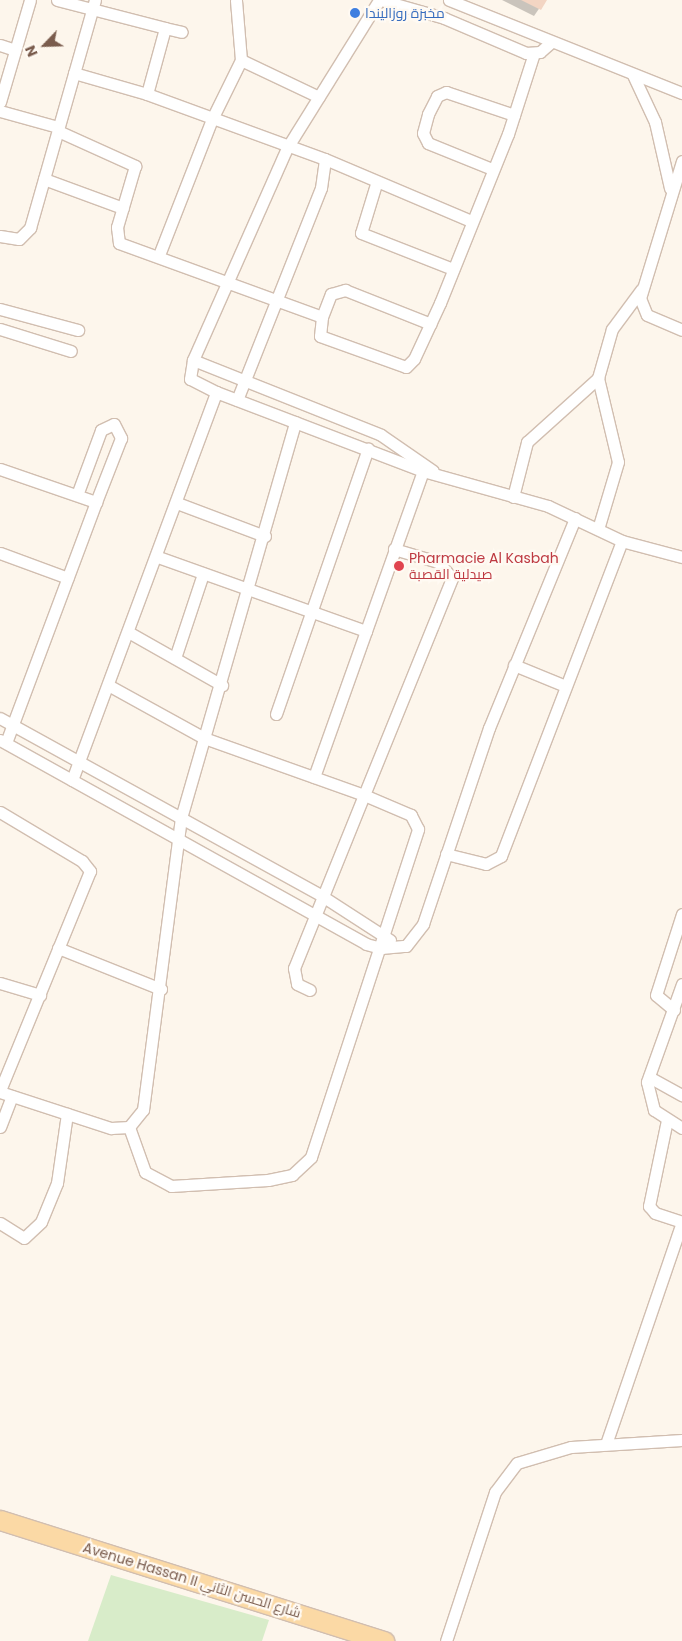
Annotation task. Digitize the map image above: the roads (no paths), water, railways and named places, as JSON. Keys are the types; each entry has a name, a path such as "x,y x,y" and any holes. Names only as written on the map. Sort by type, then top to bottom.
{"main road":[{"name":"Avenue Hassan II شارع الحسن الثاني","path":"0,1520 384,1641"}],"street":[{"path":"0,102 30,0"},
{"path":"57,0 94,5 182,32"},
{"path":"160,255 212,119 241,60 236,0"},
{"path":"534,53 444,18 380,0 287,148 227,279 193,360 190,379 216,392 368,448 423,471 513,496 575,518 622,540 682,557"},
{"path":"444,18 450,0 550,43 682,93"},
{"path":"0,236 18,239 26,235 94,5"},
{"path":"147,94 165,28"},
{"path":"430,324 345,290 331,294 322,317 320,336 403,367 412,364 430,324 453,269 470,221 514,115 534,53 550,43"},
{"path":"0,45 15,50"},
{"path":"241,60 319,97"},
{"path":"74,73 147,94 287,148 325,160 376,184 470,221"},
{"path":"633,75 655,122 670,188"},
{"path":"492,169 428,142 422,133 428,114 437,96 446,92 514,115"},
{"path":"0,111 58,129 134,164 136,176 123,208 115,236 119,243 160,255 227,279 322,317"},
{"path":"237,400 243,380 321,188 325,160"},
{"path":"682,161 670,188 641,290 640,306 647,315 682,330"},
{"path":"44,179 123,208"},
{"path":"376,184 361,233 453,269"},
{"path":"598,529 618,462 598,378 612,329 641,290"},
{"path":"0,309 78,330"},
{"path":"24,336 29,317"},
{"path":"0,330 71,351"},
{"path":"193,360 381,435 438,476"},
{"path":"513,496 527,442 598,378"},
{"path":"72,780 130,633 216,392"},
{"path":"0,812 89,867 89,876 0,1091 111,1128 129,1127 143,1110 161,989 181,818 266,536 295,422"},
{"path":"77,496 102,430 114,424 121,438 13,725 3,742 381,948 406,946 417,934 514,665 575,518"},
{"path":"276,714 368,448"},
{"path":"0,470 96,502"},
{"path":"314,777 423,471"},
{"path":"177,503 266,536"},
{"path":"446,854 486,864 501,856 563,685 622,540"},
{"path":"310,990 297,984 293,973 314,913 452,578 438,562 394,549"},
{"path":"0,553 68,578"},
{"path":"158,557 203,574 313,610 366,631"},
{"path":"175,658 203,574"},
{"path":"130,633 222,684"},
{"path":"514,665 563,685"},
{"path":"108,685 204,738 364,795 406,812 417,824 386,935 311,1157 303,1169 268,1180 171,1186 145,1172 129,1127"},
{"path":"0,718 322,896 386,935 396,947"},
{"path":"676,1015 656,995 681,918"},
{"path":"58,948 161,989"},
{"path":"0,983 40,995"},
{"path":"682,984 676,1015 648,1077 650,1104 667,1120 682,1128"},
{"path":"648,1077 682,1095"},
{"path":"0,1127 12,1096"},
{"path":"0,1223 24,1238 41,1222 57,1183 67,1114"},
{"path":"606,1444 682,1222 655,1214 649,1206 667,1120"},
{"path":"446,1641 488,1510 507,1473 540,1453 606,1444 682,1440"}],"place":[{"name":"مخبزة روزاليندا","path":"355,13"},
{"name":"Pharmacie Al Kasbah صيدلية القصبة","path":"399,566"}]}
